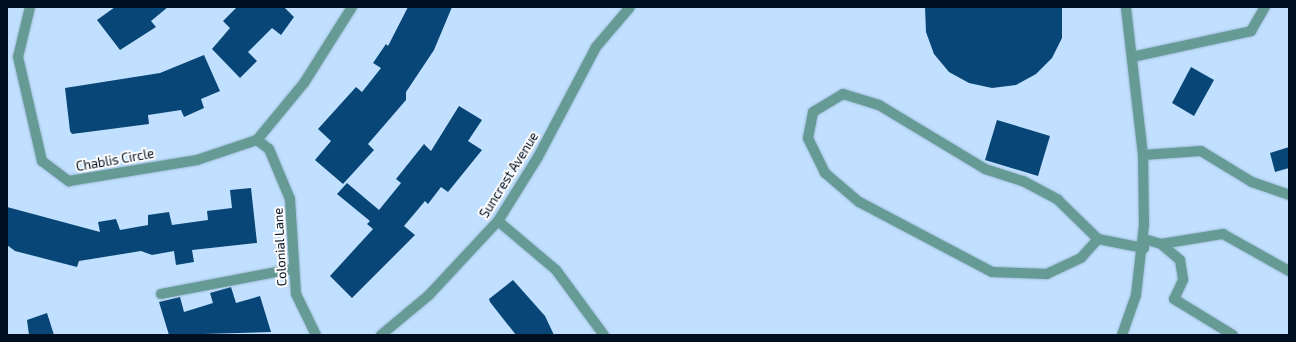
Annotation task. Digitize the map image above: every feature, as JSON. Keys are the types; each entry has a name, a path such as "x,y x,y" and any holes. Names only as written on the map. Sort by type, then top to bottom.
{"street":[{"name":"Chablis Circle","path":"30,7 18,57 42,161 68,181 197,160 257,140"},
{"path":"257,140 304,83 352,7"},
{"name":"Suncrest Avenue","path":"381,335 429,296 498,221 538,157 596,47 630,7"},
{"path":"1122,335 1136,294 1144,244 1143,155 1126,7"},
{"path":"1132,57 1251,31 1265,7"},
{"path":"1098,239 1081,258 1047,274 992,272 859,202 825,173 808,138 813,112 843,94 879,105 984,169 1023,181 1058,200 1098,239 1144,244 1161,244 1223,234 1289,271"},
{"name":"Colonial Lane","path":"257,140 269,149 290,199 292,269 296,294 316,335"},
{"path":"1143,155 1202,151 1252,182 1289,195"},
{"path":"498,221 556,270 604,335"},
{"path":"1161,244 1180,260 1183,280 1174,298 1233,335"},
{"path":"161,294 292,269"}],"building":[{"path":"115,7 168,7 151,21 156,27 120,50 97,20"},
{"path":"237,7 284,7 294,17 281,35 272,28 248,52 257,61 240,78 212,49 230,28 223,21"},
{"path":"408,7 452,7 434,50 406,92 406,100 368,144 374,150 343,184 315,160 331,141 318,129 356,87 362,92 381,68 373,63 386,44 388,46"},
{"path":"925,7 1062,7 1062,38 1052,58 1036,74 1016,85 992,88 969,83 949,72 934,54 926,32"},
{"path":"204,55 220,91 201,99 204,108 184,117 181,110 148,115 149,124 72,134 70,131 65,88 160,73"},
{"path":"1191,67 1214,80 1194,116 1172,103"},
{"path":"459,106 482,120 468,141 482,150 448,192 441,187 428,204 425,201 404,226 415,235 352,298 330,276 373,229 367,224 370,221 337,194 347,183 379,210 401,183 396,179 424,144 431,151"},
{"path":"997,120 1050,136 1038,176 985,160"},
{"path":"1289,147 1289,168 1275,172 1270,153"},
{"path":"251,188 257,243 192,250 194,262 176,265 174,251 152,255 141,251 79,261 77,267 15,251 7,245 7,207 100,232 98,222 116,219 120,230 148,225 148,215 169,212 172,225 208,220 207,211 232,208 230,190"},
{"path":"513,280 545,316 554,335 516,335 490,302 489,299"},
{"path":"231,287 236,303 260,296 271,332 169,335 159,302 180,297 184,312 213,303 210,293"},
{"path":"47,313 54,335 29,335 27,320"}]}
